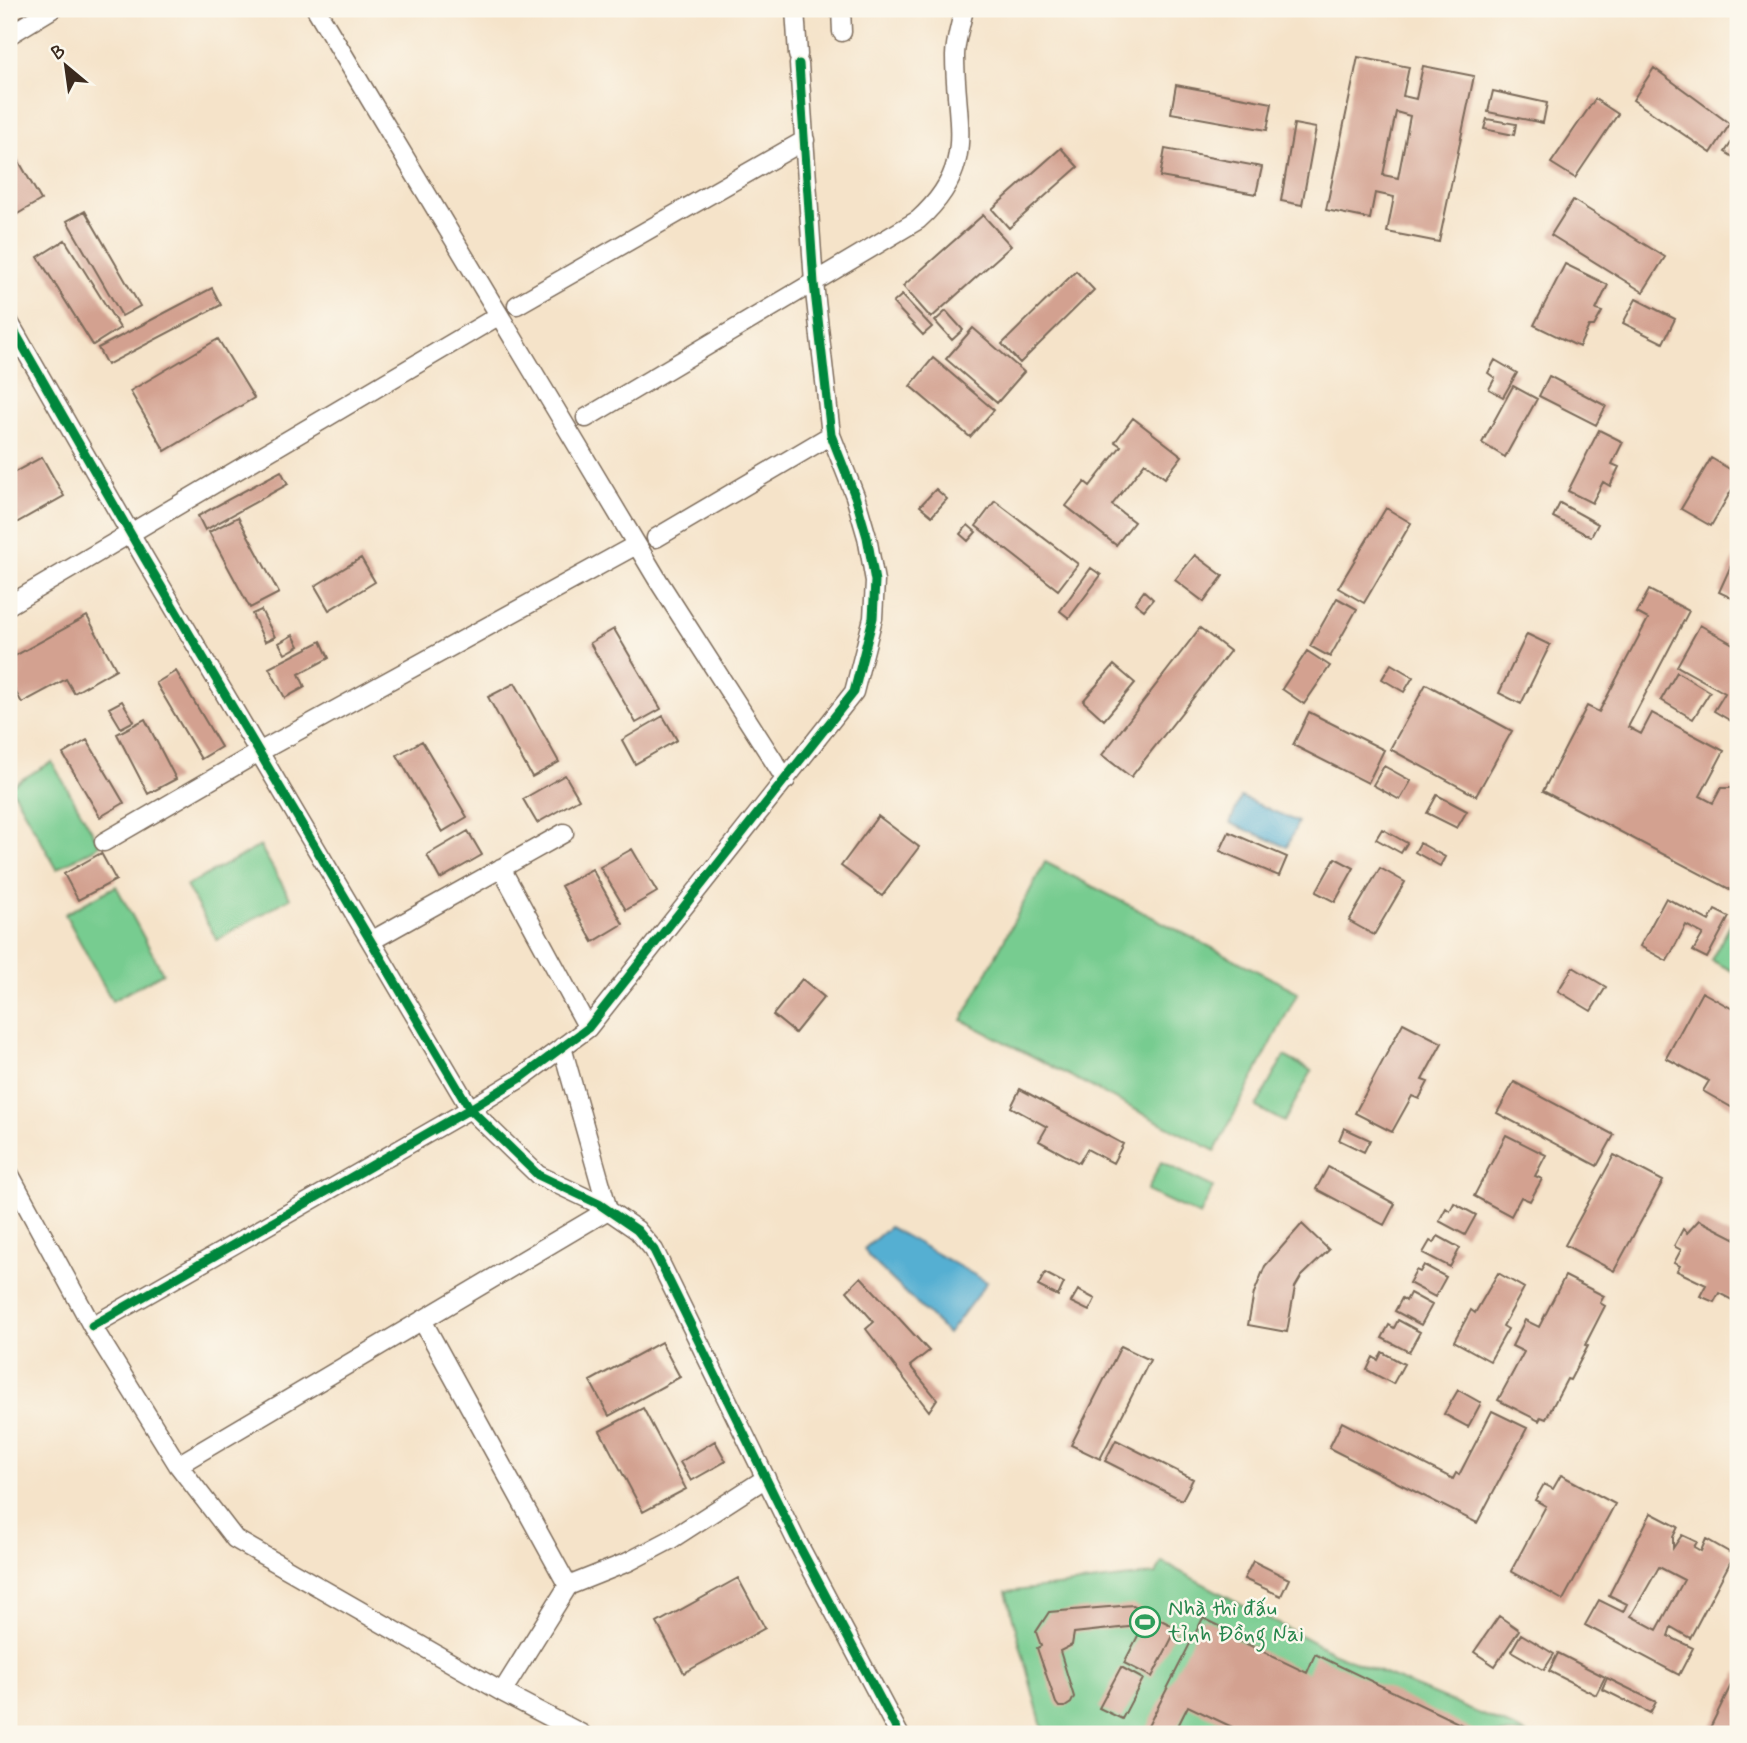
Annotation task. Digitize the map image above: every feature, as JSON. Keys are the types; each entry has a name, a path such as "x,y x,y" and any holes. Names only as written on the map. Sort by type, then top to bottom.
{"street":[{"path":"9,35 52,9"},
{"path":"316,9 636,545 786,780"},
{"path":"92,1325 470,1108 520,1078 588,1028 854,692 873,618 876,581 852,486 831,435 814,283 794,9"},
{"path":"841,9 842,32"},
{"path":"586,418 918,220 934,205 947,189 959,154 955,54 964,9"},
{"path":"517,304 805,140"},
{"path":"9,605 498,316"},
{"path":"9,321 259,752 470,1108 538,1175 608,1210 637,1230 654,1250 866,1676 899,1734"},
{"path":"656,538 831,435"},
{"path":"104,842 259,752 636,545"},
{"path":"371,941 564,833"},
{"path":"501,868 588,1028"},
{"path":"562,1047 608,1210"},
{"path":"9,1173 92,1325 178,1465 235,1539 502,1692 582,1734"},
{"path":"178,1465 608,1210"},
{"path":"422,1320 568,1586"},
{"path":"502,1692 568,1586 628,1562 670,1540 766,1478"}],"green space":[{"path":"52,762 100,845 57,869 10,786"},
{"path":"260,846 290,898 217,940 186,886"},
{"path":"1045,862 1298,992 1215,1151 962,1020"},
{"path":"116,886 163,973 112,1001 65,914"},
{"path":"1736,914 1738,915 1738,974 1711,960"},
{"path":"1284,1056 1312,1071 1284,1122 1256,1107"},
{"path":"1161,1162 1213,1187 1200,1216 1147,1191"},
{"name":"Nhà thi đấu tỉnh Đồng Nai","path":"1162,1562 1332,1652 1528,1734 1044,1734 1006,1592 1156,1574"}],"water":[{"path":"1241,797 1298,822 1287,847 1230,823"},
{"path":"889,1227 987,1282 948,1334 864,1249"}],"building":[{"path":"1358,57 1409,67 1403,96 1416,99 1423,66 1474,76 1439,242 1387,232 1394,197 1375,193 1370,219 1326,210","holes":["1396,112 1410,116 1398,178 1383,175"]},
{"path":"1654,68 1730,124 1711,153 1633,100"},
{"path":"1176,85 1272,103 1267,130 1171,113"},
{"path":"1493,91 1547,103 1543,123 1488,112"},
{"path":"1595,99 1618,114 1575,178 1551,163"},
{"path":"1487,119 1516,124 1514,135 1484,129"},
{"path":"1294,124 1316,128 1302,205 1281,201"},
{"path":"1738,133 1738,160 1725,152"},
{"path":"9,144 41,200 9,219"},
{"path":"1061,148 1078,167 1009,228 992,209"},
{"path":"1165,149 1262,167 1256,194 1160,177"},
{"path":"1573,200 1665,257 1643,292 1551,235"},
{"path":"85,211 140,306 122,316 67,221"},
{"path":"983,215 1011,246 931,318 903,286"},
{"path":"65,240 120,328 93,345 38,257"},
{"path":"1565,264 1608,285 1596,310 1602,312 1594,326 1589,326 1579,347 1534,325"},
{"path":"1076,271 1094,290 1020,363 1002,344"},
{"path":"212,288 221,305 107,365 98,348"},
{"path":"902,295 932,327 923,335 893,303"},
{"path":"1636,299 1675,319 1663,343 1623,323"},
{"path":"946,311 963,330 952,340 935,321"},
{"path":"973,328 1024,372 997,403 946,359"},
{"path":"218,339 254,398 165,451 130,391"},
{"path":"933,358 994,410 970,437 910,386"},
{"path":"1495,360 1517,373 1503,397 1489,389 1495,378 1488,373"},
{"path":"1549,376 1606,406 1596,425 1539,396"},
{"path":"1513,386 1537,399 1505,457 1482,443"},
{"path":"1133,418 1182,456 1165,478 1145,463 1112,505 1134,522 1116,545 1066,506 1085,482 1090,486 1121,446 1115,442"},
{"path":"1599,430 1623,442 1612,464 1619,467 1610,486 1603,482 1592,503 1568,491"},
{"path":"42,457 64,496 9,527 9,475"},
{"path":"1711,458 1738,474 1738,479 1711,526 1681,509"},
{"path":"281,471 288,484 205,530 198,516"},
{"path":"936,489 947,499 932,516 920,506"},
{"path":"995,501 1078,564 1058,590 976,526"},
{"path":"1560,503 1598,524 1591,537 1553,517"},
{"path":"1386,508 1411,523 1364,603 1338,588"},
{"path":"238,517 279,593 250,608 209,532"},
{"path":"968,525 976,532 968,541 960,534"},
{"path":"1738,550 1738,601 1719,592"},
{"path":"1195,555 1223,576 1204,602 1175,580"},
{"path":"361,558 375,582 329,610 315,586"},
{"path":"1091,568 1101,575 1069,618 1060,611"},
{"path":"1649,590 1689,611 1628,727 1641,734 1652,713 1724,751 1700,796 1713,803 1721,788 1735,788 1738,783 1738,882 1733,891 1543,791 1587,706 1599,712 1648,619 1637,613"},
{"path":"1144,591 1153,599 1144,610 1135,603"},
{"path":"1337,598 1357,609 1330,657 1310,646"},
{"path":"261,610 275,637 265,642 252,614"},
{"path":"87,616 116,669 74,693 66,679 22,703 9,680 9,659"},
{"path":"1700,625 1738,647 1738,725 1714,711 1725,693 1677,666"},
{"path":"1200,628 1230,651 1131,777 1102,755"},
{"path":"614,629 661,709 636,723 590,643"},
{"path":"1527,634 1550,645 1521,704 1499,693"},
{"path":"293,635 299,646 285,654 279,643"},
{"path":"321,641 329,658 299,674 305,687 285,698 269,668"},
{"path":"1307,651 1330,666 1304,704 1282,689"},
{"path":"1391,664 1413,677 1404,692 1382,679"},
{"path":"1114,665 1135,683 1104,720 1083,701"},
{"path":"176,671 221,747 201,759 156,683"},
{"path":"1677,672 1710,692 1693,719 1661,700"},
{"path":"515,683 559,762 532,777 488,697"},
{"path":"1426,684 1512,731 1476,796 1390,749"},
{"path":"122,701 134,721 121,728 109,708"},
{"path":"1309,712 1384,750 1368,783 1293,745"},
{"path":"663,716 677,740 635,764 622,740"},
{"path":"145,719 176,779 148,794 117,734"},
{"path":"87,740 124,803 100,817 63,754"},
{"path":"422,741 467,817 442,832 397,755"},
{"path":"1384,766 1411,781 1400,800 1373,785"},
{"path":"565,775 579,799 537,823 523,799"},
{"path":"1437,795 1467,811 1457,828 1427,813"},
{"path":"878,816 919,847 882,896 841,866"},
{"path":"1382,829 1407,843 1401,853 1376,839"},
{"path":"468,831 482,855 440,879 427,855"},
{"path":"1229,832 1287,857 1279,876 1220,851"},
{"path":"1420,843 1445,857 1440,866 1415,852"},
{"path":"632,849 657,892 626,910 600,867"},
{"path":"101,853 116,880 78,900 64,874"},
{"path":"1335,858 1354,868 1335,902 1316,892"},
{"path":"1380,868 1405,882 1374,935 1349,921"},
{"path":"592,869 623,924 593,942 561,886"},
{"path":"1666,898 1709,921 1715,910 1729,917 1707,958 1693,951 1703,934 1686,925 1667,961 1640,946"},
{"path":"1573,967 1606,987 1591,1011 1558,991"},
{"path":"802,979 824,997 795,1033 773,1015"},
{"path":"1702,992 1738,1012 1738,1111 1703,1091 1709,1081 1666,1058"},
{"path":"1403,1023 1442,1043 1422,1080 1428,1082 1419,1099 1412,1096 1392,1132 1355,1113"},
{"path":"1514,1082 1614,1135 1597,1166 1497,1113"},
{"path":"1020,1089 1123,1144 1113,1163 1087,1149 1079,1163 1039,1141 1047,1127 1011,1107"},
{"path":"1344,1128 1370,1140 1364,1152 1339,1140"},
{"path":"1506,1135 1546,1155 1535,1176 1542,1179 1530,1201 1521,1197 1511,1216 1474,1196"},
{"path":"1614,1155 1663,1181 1614,1271 1565,1245"},
{"path":"1328,1167 1395,1204 1384,1225 1316,1189"},
{"path":"1454,1203 1476,1215 1465,1235 1439,1221 1446,1208 1450,1211"},
{"path":"1699,1220 1738,1240 1738,1303 1719,1293 1714,1302 1700,1296 1706,1285 1677,1271 1680,1266 1674,1263 1681,1250 1674,1246 1683,1229 1687,1233"},
{"path":"1302,1224 1329,1250 1301,1277 1295,1287 1287,1332 1248,1325 1254,1293 1265,1266"},
{"path":"1438,1236 1460,1248 1450,1267 1423,1253 1430,1241 1434,1243"},
{"path":"1424,1265 1446,1277 1435,1297 1409,1283 1416,1270 1420,1272"},
{"path":"1045,1273 1064,1283 1058,1296 1038,1286"},
{"path":"1498,1273 1524,1288 1503,1326 1508,1329 1490,1361 1454,1341 1471,1310 1475,1313"},
{"path":"1565,1276 1604,1296 1600,1303 1605,1306 1570,1380 1567,1379 1546,1419 1541,1417 1539,1421 1498,1400 1524,1352 1512,1346 1525,1320 1539,1327"},
{"path":"861,1277 929,1351 910,1366 937,1399 929,1411 866,1329 874,1322 847,1291"},
{"path":"1078,1290 1095,1299 1089,1311 1071,1302"},
{"path":"1410,1293 1432,1305 1421,1325 1395,1311 1402,1298 1406,1301"},
{"path":"1398,1320 1420,1332 1409,1352 1382,1338 1389,1325 1394,1328"},
{"path":"661,1342 680,1377 609,1416 590,1381"},
{"path":"1121,1346 1150,1360 1100,1459 1071,1445"},
{"path":"1382,1352 1404,1364 1393,1384 1367,1370 1373,1357 1378,1360"},
{"path":"1458,1390 1481,1403 1468,1427 1444,1414"},
{"path":"643,1408 686,1489 643,1512 600,1431"},
{"path":"1492,1411 1527,1428 1477,1523 1329,1448 1342,1422 1453,1479 1456,1473 1459,1475"},
{"path":"1116,1440 1193,1479 1182,1500 1105,1461"},
{"path":"715,1441 726,1461 691,1481 680,1462"},
{"path":"1561,1475 1615,1504 1563,1600 1511,1571 1546,1506 1535,1500 1544,1484 1553,1489"},
{"path":"1651,1513 1678,1527 1673,1537 1673,1548 1682,1535 1697,1542 1694,1547 1701,1551 1706,1539 1734,1555 1690,1638 1671,1627 1668,1636 1693,1648 1679,1675 1585,1625 1599,1600 1623,1612 1627,1604 1609,1595","holes":["1659,1567 1684,1580 1657,1630 1631,1616"]},
{"path":"1253,1561 1289,1579 1281,1596 1244,1579"},
{"path":"738,1578 765,1628 684,1673 657,1623"},
{"path":"1133,1605 1143,1610 1142,1621 1138,1626 1074,1633 1072,1645 1060,1651 1074,1697 1065,1707 1059,1707 1037,1648 1041,1646 1036,1632 1049,1612"},
{"path":"1149,1614 1177,1628 1152,1677 1124,1663"},
{"path":"1499,1616 1519,1630 1495,1666 1474,1652"},
{"path":"1203,1618 1228,1630 1224,1633 1307,1673 1315,1654 1481,1734 1232,1734 1232,1727 1188,1706 1174,1734 1144,1734"},
{"path":"1521,1634 1554,1654 1544,1670 1511,1651"},
{"path":"1558,1653 1605,1677 1596,1695 1549,1671"},
{"path":"1121,1667 1143,1679 1122,1719 1099,1708"},
{"path":"1738,1672 1738,1734 1707,1734 1732,1683"},
{"path":"1607,1678 1656,1702 1650,1713 1602,1689"}],"cycle path":[{"path":"9,322 145,559 470,1109 521,1078 588,1028 854,692 873,618 875,581 867,537 855,496 831,435 814,283 799,64"},
{"path":"92,1326 470,1109 538,1175 599,1204 637,1230 654,1250 795,1538 899,1734"}],"place":[{"name":"Nhà thi đấu tỉnh Đồng Nai","path":"1145,1622"}]}
